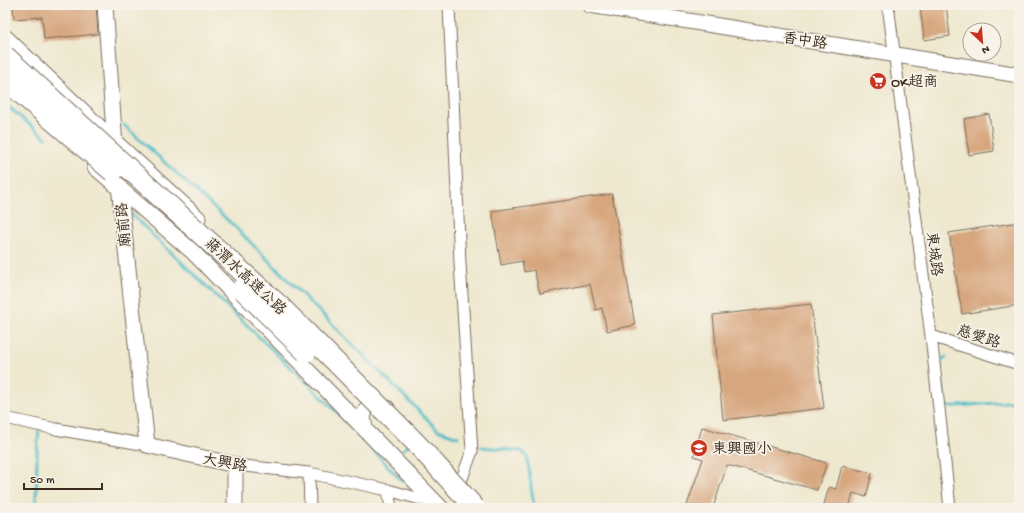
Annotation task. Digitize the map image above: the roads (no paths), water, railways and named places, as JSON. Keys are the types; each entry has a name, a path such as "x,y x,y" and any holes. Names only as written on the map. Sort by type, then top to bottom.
{"highway":[{"name":"蔣渭水高速公路","path":"5,56 282,308 416,443 474,508"},
{"name":"蔣渭水高速公路","path":"5,80 194,242 321,367 458,508"}],"main road":[{"name":"廟前路","path":"105,5 119,189 147,446"},
{"name":"香中路","path":"590,5 1019,75"},
{"path":"5,37 204,224 390,408 486,508"},
{"path":"5,84 119,189 193,252 441,507"},
{"path":"365,429 363,416 367,408 375,406 390,408"},
{"name":"大興路","path":"147,446 235,464"},
{"path":"235,464 235,508"}],"street":[{"path":"450,5 460,263 472,451 460,481"},
{"name":"東城路","path":"888,5 931,336 950,508"},
{"name":"慈愛路","path":"931,336 1019,364"},
{"name":"大興路","path":"5,418 147,446"},
{"name":"大興路","path":"235,464 309,473 388,490 441,507"},
{"path":"309,473 310,508"},
{"path":"388,490 391,508"}],"waterway":[{"path":"5,104 46,138"},
{"path":"124,125 234,226 438,430 458,437"},
{"path":"131,214 333,408 402,481"},
{"path":"946,357 940,362 945,407 1019,401"},
{"path":"36,508 39,430"},
{"path":"109,444 144,451"},
{"path":"403,450 409,444"},
{"path":"482,447 521,451 527,456 534,508"}],"place":[{"name":"OK超商","path":"878,81"},
{"name":"東興國小","path":"699,448"}]}
